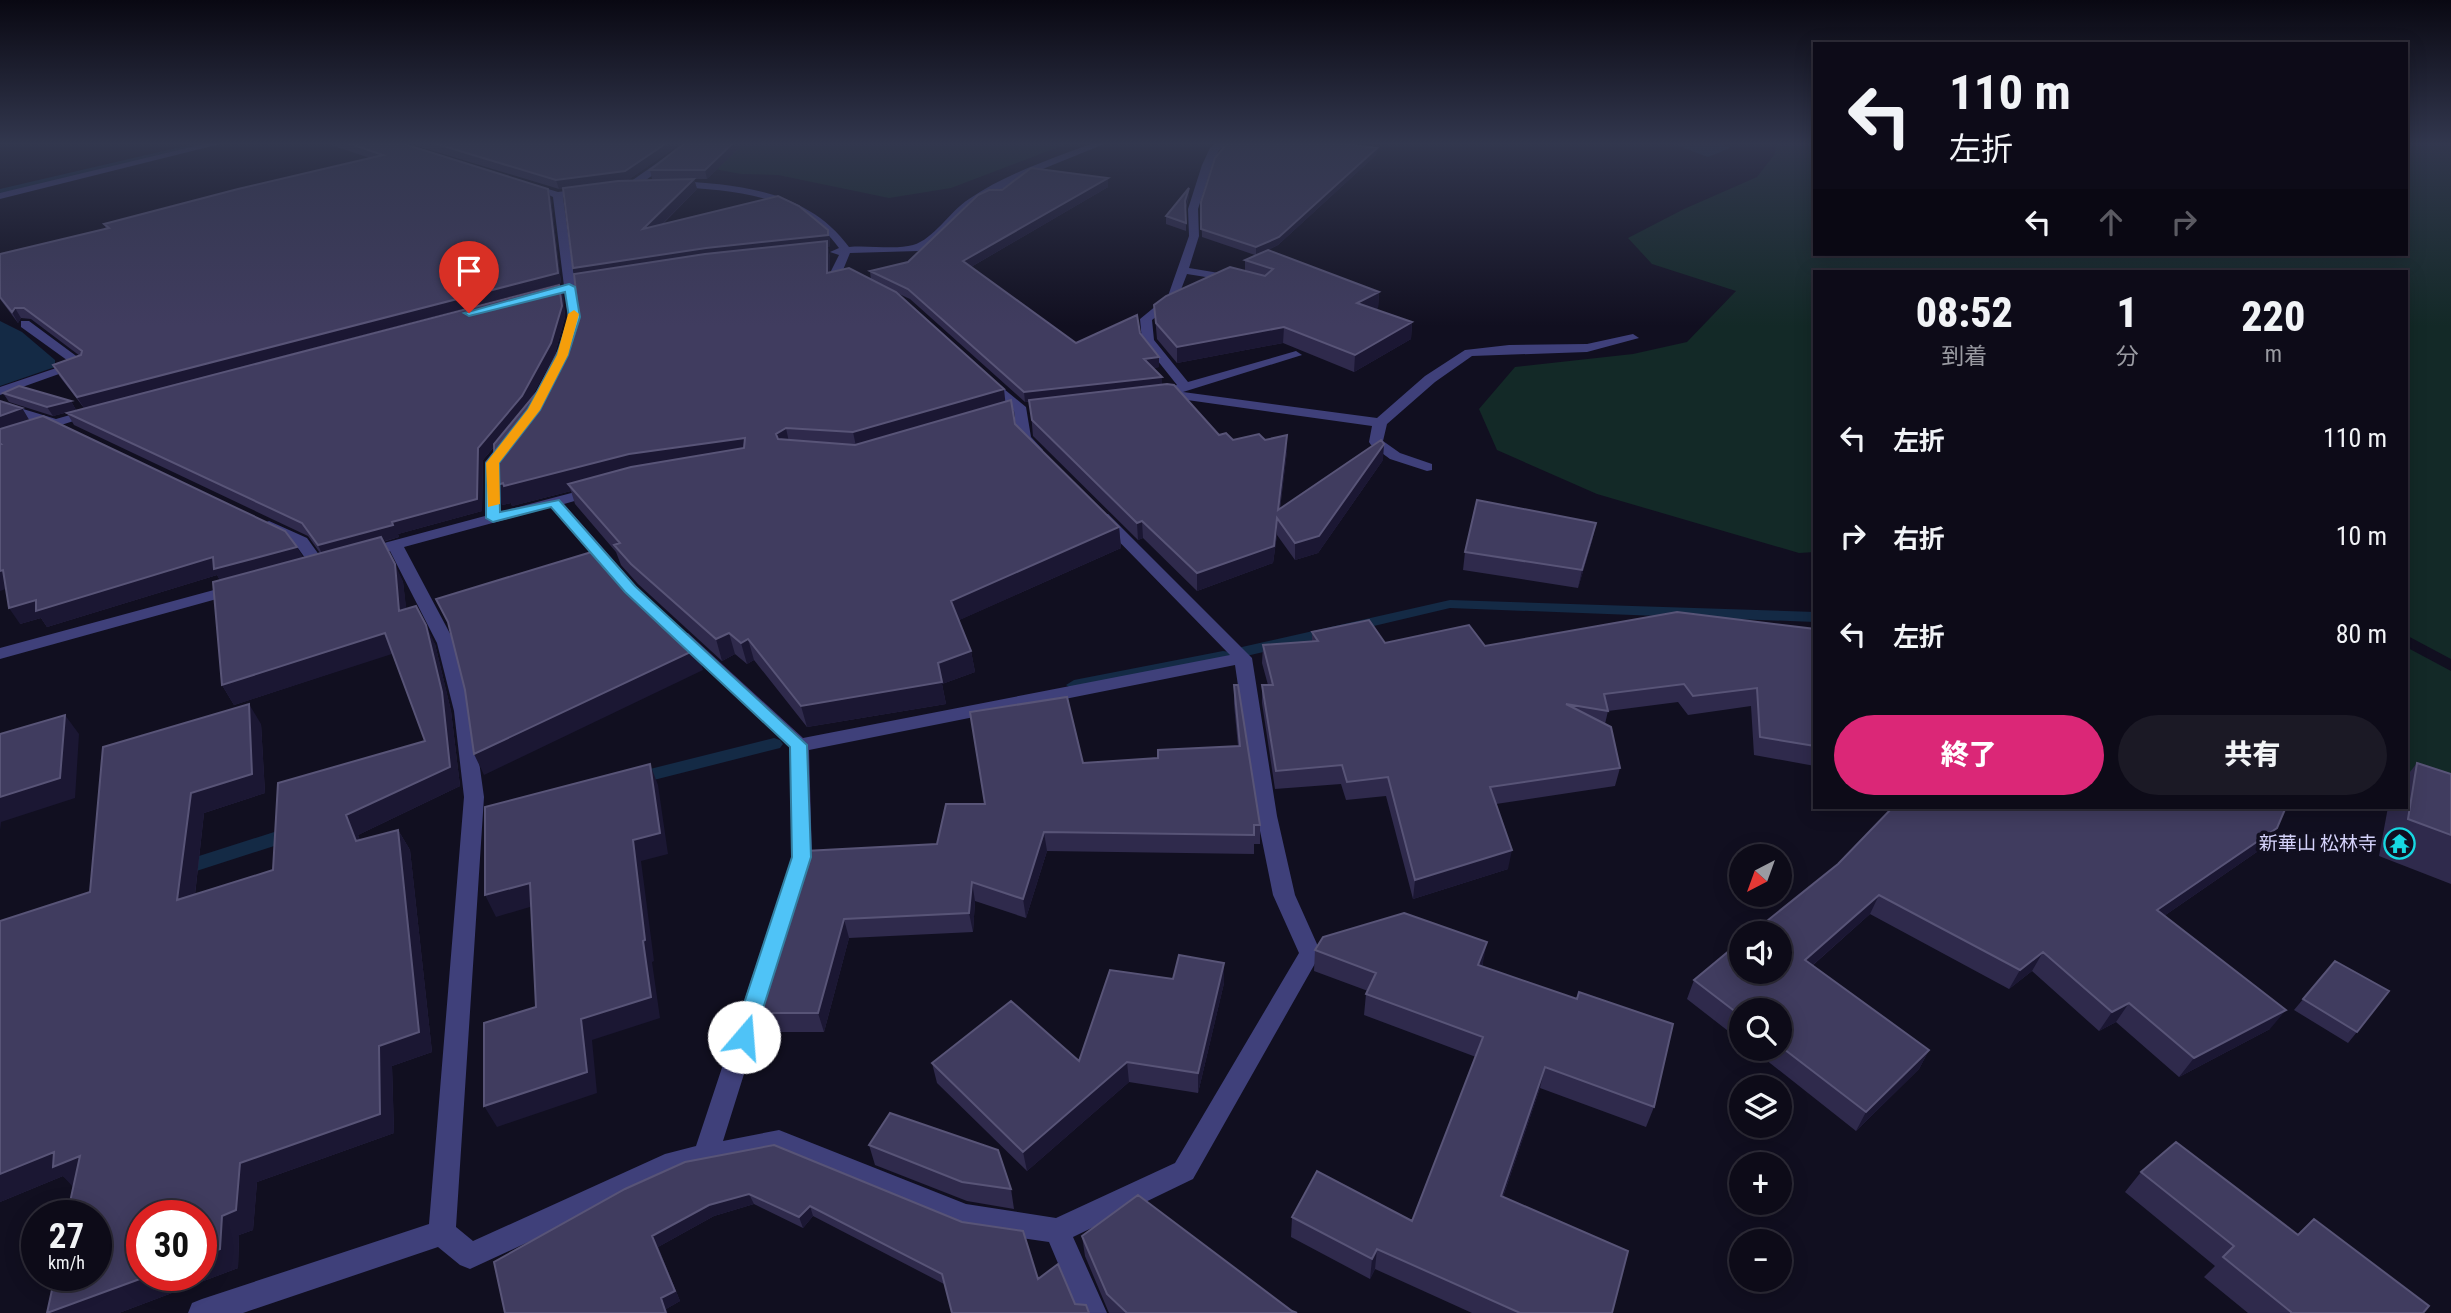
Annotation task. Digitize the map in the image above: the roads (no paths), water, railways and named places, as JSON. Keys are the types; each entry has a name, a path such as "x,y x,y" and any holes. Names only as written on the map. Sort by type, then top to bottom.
{"street":[{"path":"559,203 574,317 566,342"},
{"path":"787,203 836,233 846,251"},
{"path":"818,254 914,249 939,236 949,220 970,203"},
{"path":"1185,386 1148,341 1146,319 1173,298 1194,236 1196,203"},
{"path":"846,251 837,271 871,288"},
{"path":"1182,270 1218,273 1252,283"},
{"path":"519,300 569,287 608,281"},
{"path":"0,391 81,364 25,324"},
{"path":"1427,467 1395,456 1376,442 1380,423 1430,379 1469,353 1509,349 1587,348 1633,338"},
{"path":"1140,397 1296,355"},
{"path":"972,365 1021,411 1024,438 1043,457"},
{"path":"1162,393 1380,423"},
{"path":"0,406 53,423 76,434"},
{"path":"0,441 104,409"},
{"path":"493,518 492,463 517,431"},
{"path":"253,519 301,541 326,564 612,486"},
{"path":"555,503 650,608"},
{"path":"442,1233 470,1256 674,1162 779,1140 966,1217 1057,1231 1184,1171 1310,953 1284,895 1268,816 1243,658 1091,505"},
{"path":"395,545 446,643 463,711 474,797 442,1233"},
{"path":"0,654 253,584"},
{"path":"670,626 799,745 802,857 705,1156"},
{"path":"799,745 1243,658"},
{"path":"1057,1231 1093,1313"},
{"path":"202,1313 442,1233"}],"water":[{"path":"0,321 22,332 55,360 55,367 0,386"}],"waterway":[{"path":"1242,652 1450,604 1813,617"},
{"path":"1074,685 1223,656"},
{"path":"634,779 774,744"},
{"path":"181,869 293,833"}],"place":[{"name":"新華山 松林寺","path":"2400,843"}]}
